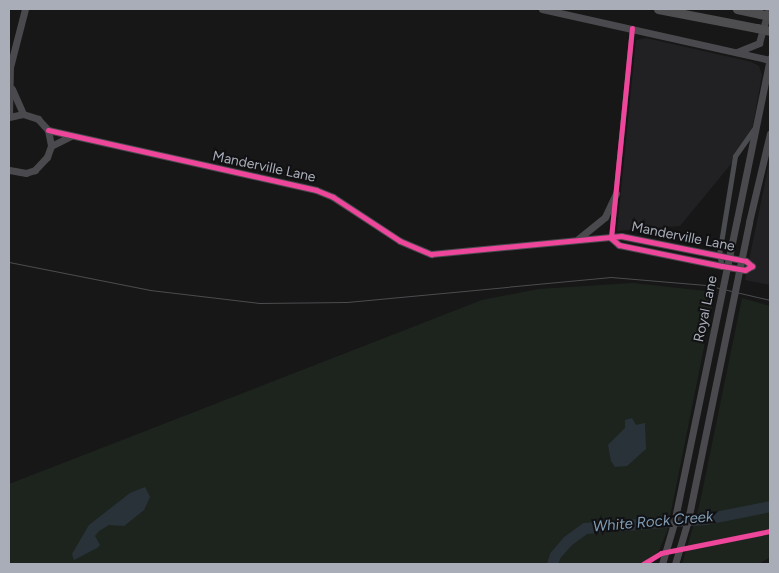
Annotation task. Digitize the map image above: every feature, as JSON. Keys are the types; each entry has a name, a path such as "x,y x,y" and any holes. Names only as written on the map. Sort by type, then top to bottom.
{"highway":[{"path":"658,9 770,31"},
{"path":"736,9 770,16"}],"main road":[{"path":"9,170 26,172 34,170 48,157 51,146 48,130 38,119 23,114 9,115 10,67 25,9"},
{"path":"542,9 770,59"},
{"path":"734,52 759,43 769,9"},
{"name":"Royal Lane","path":"662,564 674,523 770,59"},
{"path":"10,84 23,114"},
{"name":"Manderville Lane","path":"48,130 316,190 333,197 400,242 431,254 621,236 746,261 752,266 745,270 722,266 619,245 611,238"},
{"name":"Royal Lane","path":"674,564 688,520 749,222 770,132"},
{"path":"51,146 74,135"},
{"path":"576,240 605,217 616,193"}],"street":[{"name":"Manderville Lane","path":"611,238 632,28"},
{"name":"Manderville Lane","path":"722,266 719,255 735,156 758,123"}],"shaded area":[{"path":"646,38 752,62 759,66 762,75 750,141 680,226 617,231 636,40"},
{"path":"770,158 770,285 745,280"},
{"path":"633,283 715,292 667,532 653,564 9,564 9,484 482,300 538,289"},
{"path":"742,298 770,306 770,557 759,564 682,564 699,507"},
{"path":"632,418 636,425 645,423 646,449 627,466 615,467 611,461 608,445 625,428 625,420"},
{"path":"145,487 150,497 144,510 124,526 109,525 99,531 95,536 100,545 74,560 72,554 89,525 130,493"}],"waterway":[{"name":"White Rock Creek","path":"552,564 555,555 567,541 585,528 705,519 770,506"}],"tram line":[{"path":"9,262 150,290 259,303 347,302 611,277 706,285 770,300"}],"cycle path":[{"path":"611,238 632,28"},
{"path":"48,130 316,190 333,197 400,241 431,254 621,236 746,261 752,266 745,270 722,266 619,245 611,238"},
{"path":"643,564 661,553 770,531"}]}
